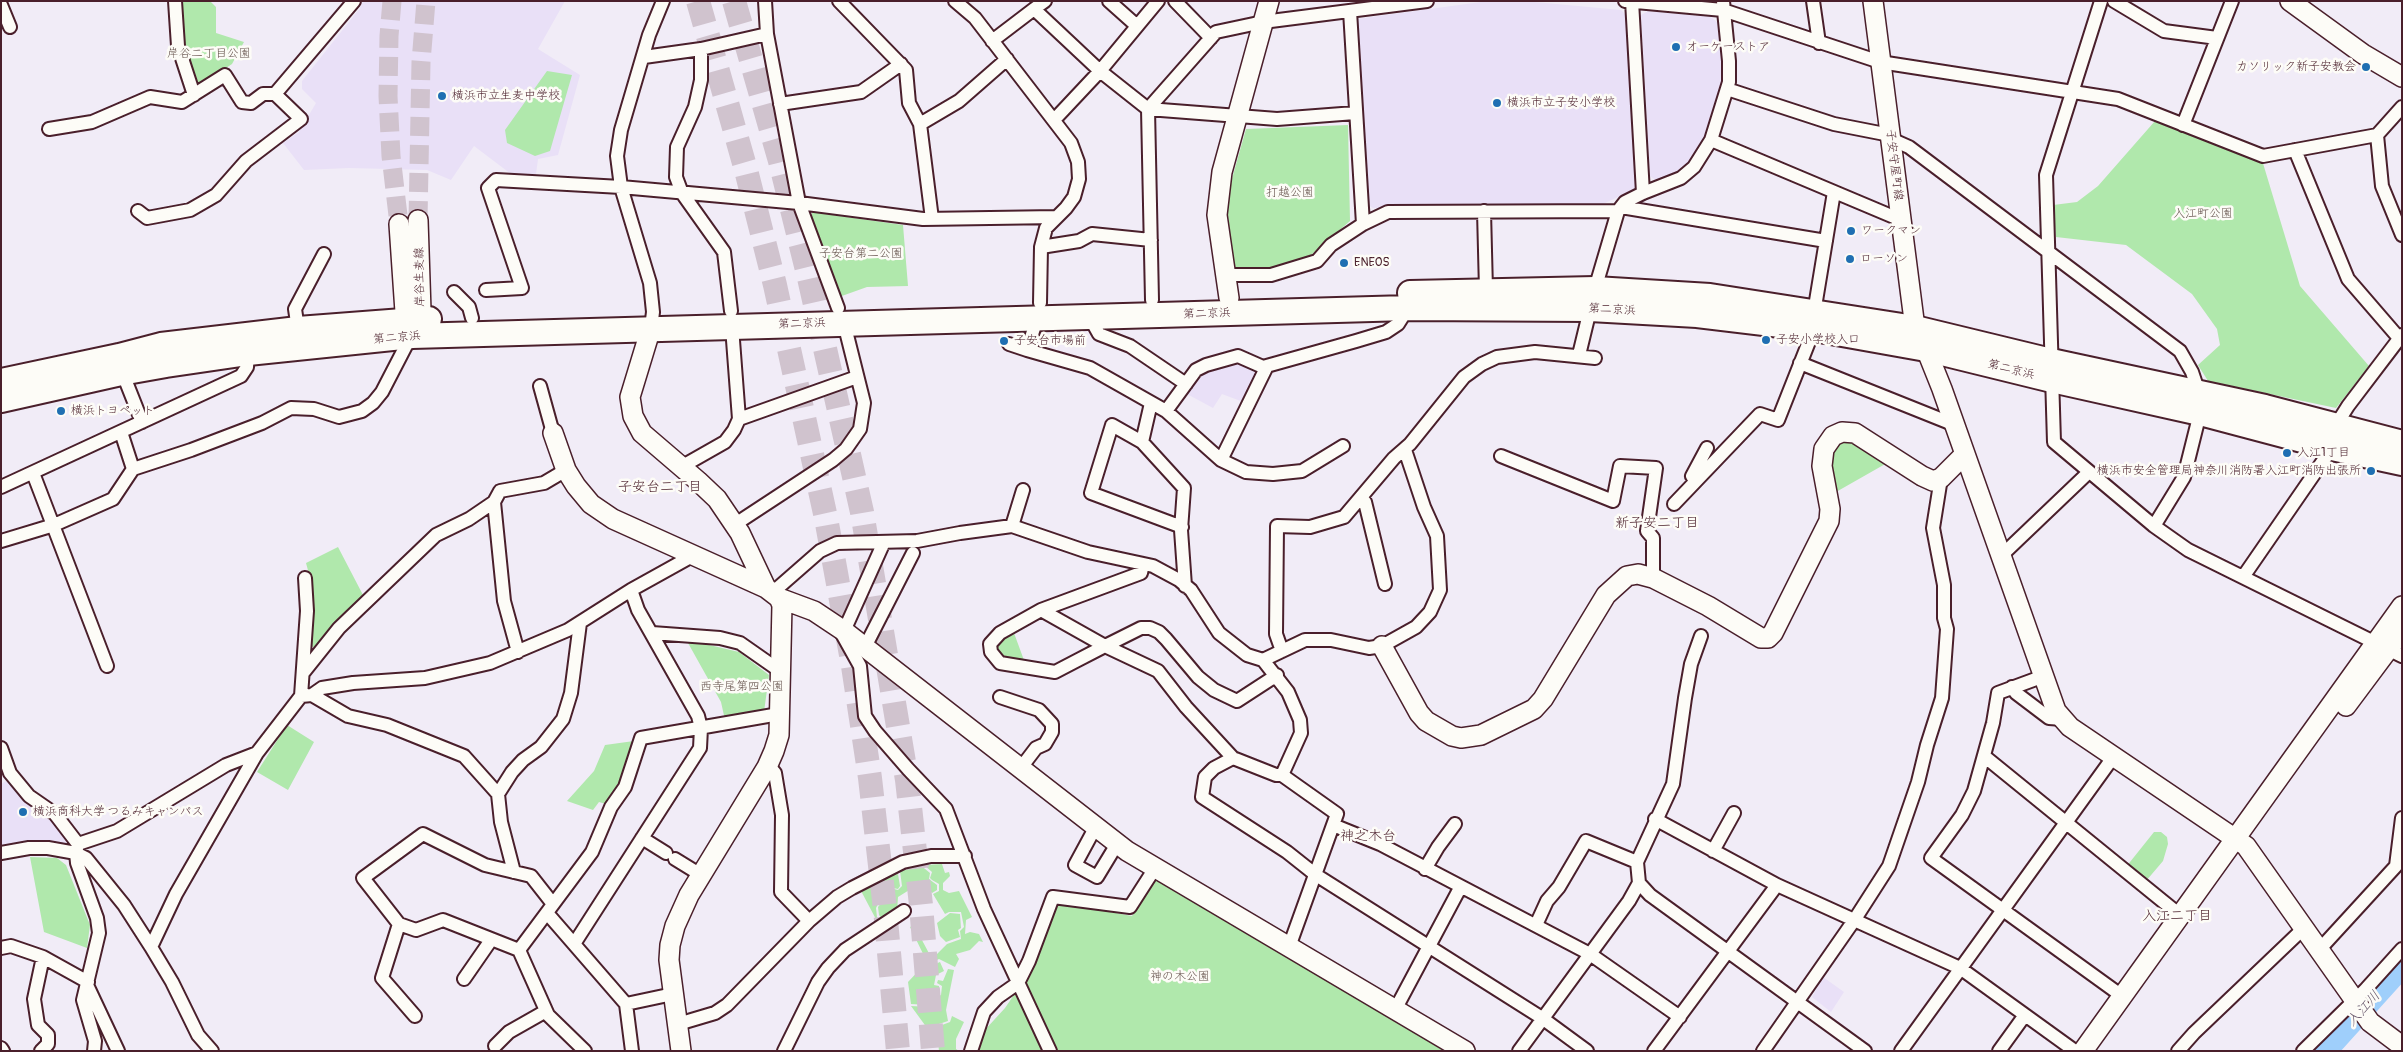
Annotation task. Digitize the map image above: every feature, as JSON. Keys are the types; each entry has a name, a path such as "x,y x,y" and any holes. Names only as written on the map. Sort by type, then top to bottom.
{"highway":[{"name":"第二京浜","path":"1,400 120,365 161,345 298,329 414,328 652,320 1038,311 1152,300 1227,287 1486,290 1592,299"},
{"name":"第二京浜","path":"1038,311 1090,318 1710,296 1926,349 2051,371 2200,403 2266,406 2334,437 2402,462"},
{"name":"第二京浜","path":"1,381 120,365 248,353 472,318 652,320"},
{"name":"第二京浜","path":"1814,321 1915,328 2051,371"},
{"name":"第二京浜","path":"2334,437 2402,443"}],"street":[{"path":"175,1 178,46 194,95"},
{"path":"275,94 354,1"},
{"path":"663,1 649,35 621,130 617,156 621,187 650,283 652,320 630,397 633,416 642,434 717,500 772,593 782,604 779,735 768,764 700,875 675,926 670,945 669,960 681,1051"},
{"path":"734,526 846,449 860,429 864,403 841,316 799,203 767,34 765,1"},
{"path":"839,1 906,70 908,104 920,124 932,219"},
{"path":"955,1 975,18 1054,120 1071,143 1078,162 1079,178 1074,197 1046,228 1041,247 1038,311 1027,350"},
{"path":"992,41 1045,1"},
{"path":"1109,1 1137,26"},
{"path":"1054,120 1100,70 1158,1"},
{"path":"1175,1 1211,38"},
{"path":"1269,1 1222,172 1217,215 1227,287 1317,261 1331,245 1363,224 1388,212 1620,209 1826,241"},
{"path":"1152,300 1148,110 1216,32 1263,22 1427,1"},
{"path":"1813,1 1819,43"},
{"name":"子安守屋町線","path":"1873,1 1915,328"},
{"path":"2101,1 2046,175 2054,442 2154,526 2188,550 2388,649"},
{"path":"2114,1 2164,31 2217,38"},
{"path":"2183,124 2232,1"},
{"path":"1642,193 1630,2 1723,6 1819,43 1880,62 2118,99 2264,156 2377,135 2402,107"},
{"path":"2294,2 2363,54 2402,77"},
{"path":"1,5 10,27"},
{"path":"1579,355 1592,299 1620,209 1625,202 1642,193 1680,178 1694,167 1711,140 1727,90 1729,61 1723,6"},
{"path":"1034,9 1100,70 1148,110 1277,119 1355,113"},
{"path":"1350,11 1363,224"},
{"path":"644,57 701,49 767,34"},
{"path":"681,467 725,442 734,430 739,418 724,252 682,193 676,177 677,147 698,95 701,80 701,49"},
{"path":"920,124 965,97 1007,59"},
{"path":"780,104 861,92 901,64"},
{"path":"49,129 92,122 150,97 182,102 225,75 242,102 251,103 263,94 275,94 301,119 246,161 216,195 190,210 147,218 138,211"},
{"path":"1727,90 1834,124 1890,137 1909,147 2180,351 2192,372 2200,403 2184,477 2154,526"},
{"path":"2377,135 2382,186 2402,235"},
{"path":"1711,140 1901,220"},
{"path":"2243,577 2334,437 2348,406 2401,337 2348,279 2295,150"},
{"path":"486,290 522,288 488,188 491,182 496,180 526,180 621,187 799,203 932,219 1057,218"},
{"path":"1674,504 1760,414 1778,420 1814,321 1834,192"},
{"path":"2389,204 2402,201"},
{"path":"1484,211 1486,290"},
{"name":"岸谷生麦線","path":"414,328 421,312 418,220"},
{"name":"岸谷生麦線","path":"398,224 405,312 414,328"},
{"path":"1041,247 1079,241 1092,234 1151,240"},
{"path":"298,329 296,309 324,254"},
{"path":"454,292 469,307 472,318"},
{"path":"1166,411 1196,370 1206,364 1238,356 1263,367 1267,366 1386,332 1398,324 1408,308"},
{"path":"1090,318 1099,334 1130,346 1186,384"},
{"path":"2,542 54,524 113,499 133,469 191,450 262,423 291,408 314,409 339,417 362,411 373,403 382,392 414,328"},
{"path":"1915,328 1926,349 1965,454 2056,711 2070,728 2240,842 2361,1008 2402,1046"},
{"path":"1009,344 1090,368 1166,411 1221,460 1246,472 1273,474 1302,471 1342,446"},
{"path":"1282,651 1276,634 1277,526 1310,527 1344,517 1394,458 1404,450 1464,377 1482,364 1496,357 1535,352 1595,358"},
{"path":"1,487 242,376 246,367 248,353"},
{"path":"1800,363 1954,425"},
{"path":"120,365 142,422"},
{"path":"1221,460 1267,366"},
{"path":"739,418 857,376"},
{"path":"540,386 566,470 591,504 636,532 694,555 814,611 841,629 1117,844 1465,1051"},
{"path":"1142,442 1151,403"},
{"path":"1182,527 1091,493 1112,425 1142,442 1184,488 1182,527 1186,586"},
{"path":"121,432 133,469"},
{"path":"1382,646 1419,713 1426,721 1452,736 1461,738 1482,735 1534,709 1543,699 1606,596 1617,583 1627,576 1638,574 1653,578 1708,606 1761,638 1768,638 1773,633 1829,520 1830,509 1822,466 1824,449 1833,436 1842,432 1855,433 1922,476 1933,481 1941,478 1965,454"},
{"path":"1696,482 1692,476 1707,448"},
{"path":"1263,660 1305,640 1331,640 1370,648 1382,646 1416,627 1430,612 1440,590 1437,536 1424,507 1404,450"},
{"path":"1501,456 1613,501 1620,466 1656,468 1648,531 1653,538 1653,578"},
{"path":"303,673 339,628 436,535 469,519 494,502 500,491 544,483 566,470"},
{"path":"2001,556 2090,472"},
{"path":"32,473 54,524 107,666"},
{"path":"1763,1051 1855,919 1889,866 1918,782 1927,745 1942,698 1947,629 1944,618 1944,585 1933,528 1941,478"},
{"path":"1012,526 1023,490"},
{"path":"1361,498 1365,502 1385,584"},
{"path":"494,502 504,600 518,652"},
{"path":"772,593 820,551 837,543 884,542 914,546 960,532 1012,526 1088,552 1153,566 1191,590 1219,633 1247,655 1263,660 1276,675 1295,704 1300,720 1301,733 1282,775"},
{"path":"841,629 884,542"},
{"path":"865,648 914,546"},
{"path":"151,947 176,894 257,753 306,695 322,688 353,683 425,678 490,663 580,623 630,590 694,555"},
{"path":"1143,564 1141,572 1041,610 994,637 990,644 995,658 1000,663 1055,672 1141,628 1159,632 1198,677 1214,690 1237,702 1276,675"},
{"path":"305,578 306,611 303,673 306,695"},
{"path":"574,944 700,748 698,716 638,610 630,590"},
{"path":"2388,649 2402,606"},
{"path":"1041,610 1105,646 1158,671 1186,707 1233,758 1259,769 1282,775 1337,814 1289,947"},
{"path":"498,794 512,772 523,760 542,747 563,719 571,693 580,623"},
{"path":"841,629 860,666 865,716 895,754 946,809 984,909 1050,1051"},
{"path":"2082,1051 2180,916 2240,842 2402,631"},
{"path":"652,633 720,638 740,643 780,671"},
{"path":"1519,1051 1630,901 1639,883 1637,862 1655,819 1673,784 1688,681 1701,636"},
{"path":"2044,676 2012,686 1998,693 1974,791 1962,815 1931,858 2122,996"},
{"path":"2012,686 2016,693 2049,718 2063,719"},
{"path":"306,695 348,716 387,725 464,756 498,794 501,822 514,872"},
{"path":"1000,697 1039,710 1052,724 1052,732 1045,744 1036,748 1020,769"},
{"path":"518,950 592,852 611,807 625,787 641,738 778,714"},
{"path":"1,748 10,773 29,796 55,814 77,849 124,905 172,982 198,1035 212,1051"},
{"path":"1,853 48,848 77,849 117,831 226,765 257,753"},
{"path":"1984,756 2180,916"},
{"path":"1901,1051 2114,756"},
{"path":"1233,758 1214,768 1205,777 1202,797 1287,852 1316,875 1542,1018 1587,1051"},
{"path":"768,764 774,773 782,815 781,892 809,921"},
{"path":"1713,850 1734,813"},
{"path":"1655,819 1777,885 1960,968 2075,1051"},
{"path":"2319,950 2396,866 2401,822"},
{"path":"1425,869 1455,824"},
{"path":"1333,825 1380,844 1460,888 1590,954 1680,1017"},
{"path":"1095,828 1075,865 1097,877 1117,844"},
{"path":"585,1051 546,1011 518,950 443,920 416,930 399,924 363,878 423,834 485,865 531,876 574,944 626,1004 632,1051"},
{"path":"642,838 700,875"},
{"path":"1536,925 1548,901 1559,887 1586,841 1637,862"},
{"path":"2096,1051 2240,842"},
{"path":"77,849 98,918 99,933 83,1000 95,1041 94,1051"},
{"path":"678,1024 716,1013 727,1006 809,921 837,897 903,862 931,856 965,856"},
{"path":"971,1051 984,1012 998,997 1018,983 1029,962 1053,897 1130,907 1155,868"},
{"path":"1639,883 1650,895 1865,1051"},
{"path":"1654,1051 1777,885"},
{"path":"1396,1010 1460,888"},
{"path":"784,1051 818,982 828,968 845,950 904,911"},
{"path":"399,924 382,978 415,1016"},
{"path":"2178,1051 2194,1032 2304,928"},
{"path":"464,979 491,940"},
{"path":"1,948 12,946 43,957 87,984 118,1051"},
{"path":"2303,1051 2361,1008 2365,990 2402,949"},
{"path":"41,1051 48,1044 48,1035 38,1025 34,999 43,957"},
{"path":"626,1004 674,994"},
{"path":"494,1046 509,1032 546,1011"},
{"path":"1999,1051 2025,1015"}],"shaded area":[{"name":"横浜市立生麦中学校","path":"363,1 565,1 538,49 580,75 558,155 538,159 536,174 511,174 474,146 451,180 427,170 349,168 304,170 283,143 299,132 316,103 302,89 302,81 360,8"},
{"name":"横浜市立子安小学校","path":"1488,1 1524,1 1621,10 1627,16 1637,188 1603,204 1373,208 1368,205 1357,19"},
{"path":"1648,11 1711,17 1718,23 1723,46 1725,83 1714,123 1688,167 1657,181 1650,176 1641,15"},
{"path":"1235,362 1256,373 1251,382 1255,385 1246,403 1222,394 1213,408 1187,394 1208,369"},
{"name":"横浜商科大学 つるみキャンパス","path":"6,781 25,800 52,817 68,836 66,846 1,848 1,784"},
{"path":"1823,977 1844,992 1831,1012 1812,997"}],"green space":[{"name":"岸谷二丁目公園","path":"182,1 210,1 216,7 216,33 244,42 232,64 197,87 182,45"},
{"path":"547,71 572,75 550,151 535,156 507,143 505,130"},
{"name":"入江町公園","path":"2155,121 2262,160 2300,286 2369,366 2336,408 2208,381 2198,365 2220,345 2217,329 2192,294 2126,245 2056,237 2053,205 2077,202 2098,186"},
{"name":"打越公園","path":"1348,125 1350,221 1311,255 1270,269 1234,267 1226,200 1246,129"},
{"name":"子安台第二公園","path":"812,212 903,225 908,286 867,287 839,297 812,219"},
{"path":"1849,441 1860,445 1887,463 1836,492 1829,471 1830,451 1838,443"},
{"path":"338,547 363,595 336,621 315,648 309,645 312,585 306,563"},
{"path":"1014,633 1025,663 1002,659 995,647 999,641"},
{"name":"西寺尾第四公園","path":"688,643 701,643 739,652 769,675 764,712 725,720 721,702"},
{"path":"287,725 314,742 288,790 257,772"},
{"path":"634,741 623,783 606,804 599,802 593,810 567,801 594,771 605,745"},
{"path":"2154,832 2161,832 2167,837 2168,844 2163,861 2146,881 2126,867"},
{"path":"30,857 57,858 66,865 90,925 87,948 44,932"},
{"path":"919,864 930,873 929,879 937,885 937,890 932,893 922,882 898,897 897,911 883,920 879,915 878,907 882,902 890,898 890,892 894,889 898,890 902,886 900,871"},
{"path":"942,864 945,873 949,872 950,876 943,883 943,890 949,893 959,891 972,917 966,920 965,934 970,932 979,934 983,942 979,941 970,950 956,954 959,959 955,967 939,959 928,964 910,927 914,925 932,959 947,944 961,939 960,931 964,927 961,912 945,914 933,894 939,891 939,884 930,878 932,872 924,865"},
{"path":"898,874 900,886 898,889 893,888 888,892 888,897 879,902 876,908 877,917 881,921 878,923 860,889 876,880"},
{"name":"神の木公園","path":"1158,877 1447,1051 977,1051 983,1032 1005,1008 1024,980 1057,902 1132,916"},
{"path":"950,913 960,914 961,928 958,930 960,937 946,942 940,936 937,923"},
{"path":"940,962 944,971 936,975 934,985 939,986 939,993 930,998 928,1005 911,1004 908,982 924,965 933,965"},
{"path":"948,969 954,970 946,1010 948,1021 933,1026 930,1032 911,1006 930,1007 932,1000 941,995 942,986 937,983 938,980 943,981"},
{"path":"952,1016 964,1022 956,1039 956,1049 959,1051 939,1051 938,1042 931,1033 934,1028 950,1022"}],"waterway":[{"name":"入江川","path":"2326,1051 2402,967"}],"tunnel":[{"path":"392,1 389,36 388,96 391,156 399,224"},
{"path":"418,220 421,62 426,1"},
{"path":"698,1 746,170 775,285 826,518 853,666 870,778 885,909 898,1051"},
{"path":"734,1 780,161 809,278 862,512 907,780 921,905 933,1051"}],"place":[{"name":"オーケーストア","path":"1676,47"},
{"name":"カソリック新子安教会","path":"2366,67"},
{"name":"横浜市立生麦中学校","path":"442,96"},
{"name":"横浜市立子安小学校","path":"1497,103"},
{"name":"ワークマン","path":"1851,231"},
{"name":"ローソン","path":"1850,259"},
{"name":"ENEOS","path":"1344,263"},
{"name":"子安小学校入口","path":"1766,340"},
{"name":"子安台市場前","path":"1004,341"},
{"name":"横浜トヨペット","path":"61,411"},
{"name":"入江1丁目","path":"2287,453"},
{"name":"横浜市安全管理局神奈川消防署入江町消防出張所","path":"2371,471"},
{"name":"横浜商科大学 つるみキャンパス","path":"23,812"}],"district":[{"name":"子安台二丁目","path":"660,487"},
{"name":"新子安二丁目","path":"1657,523"},
{"name":"神之木台","path":"1368,836"},
{"name":"入江二丁目","path":"2177,916"}]}
